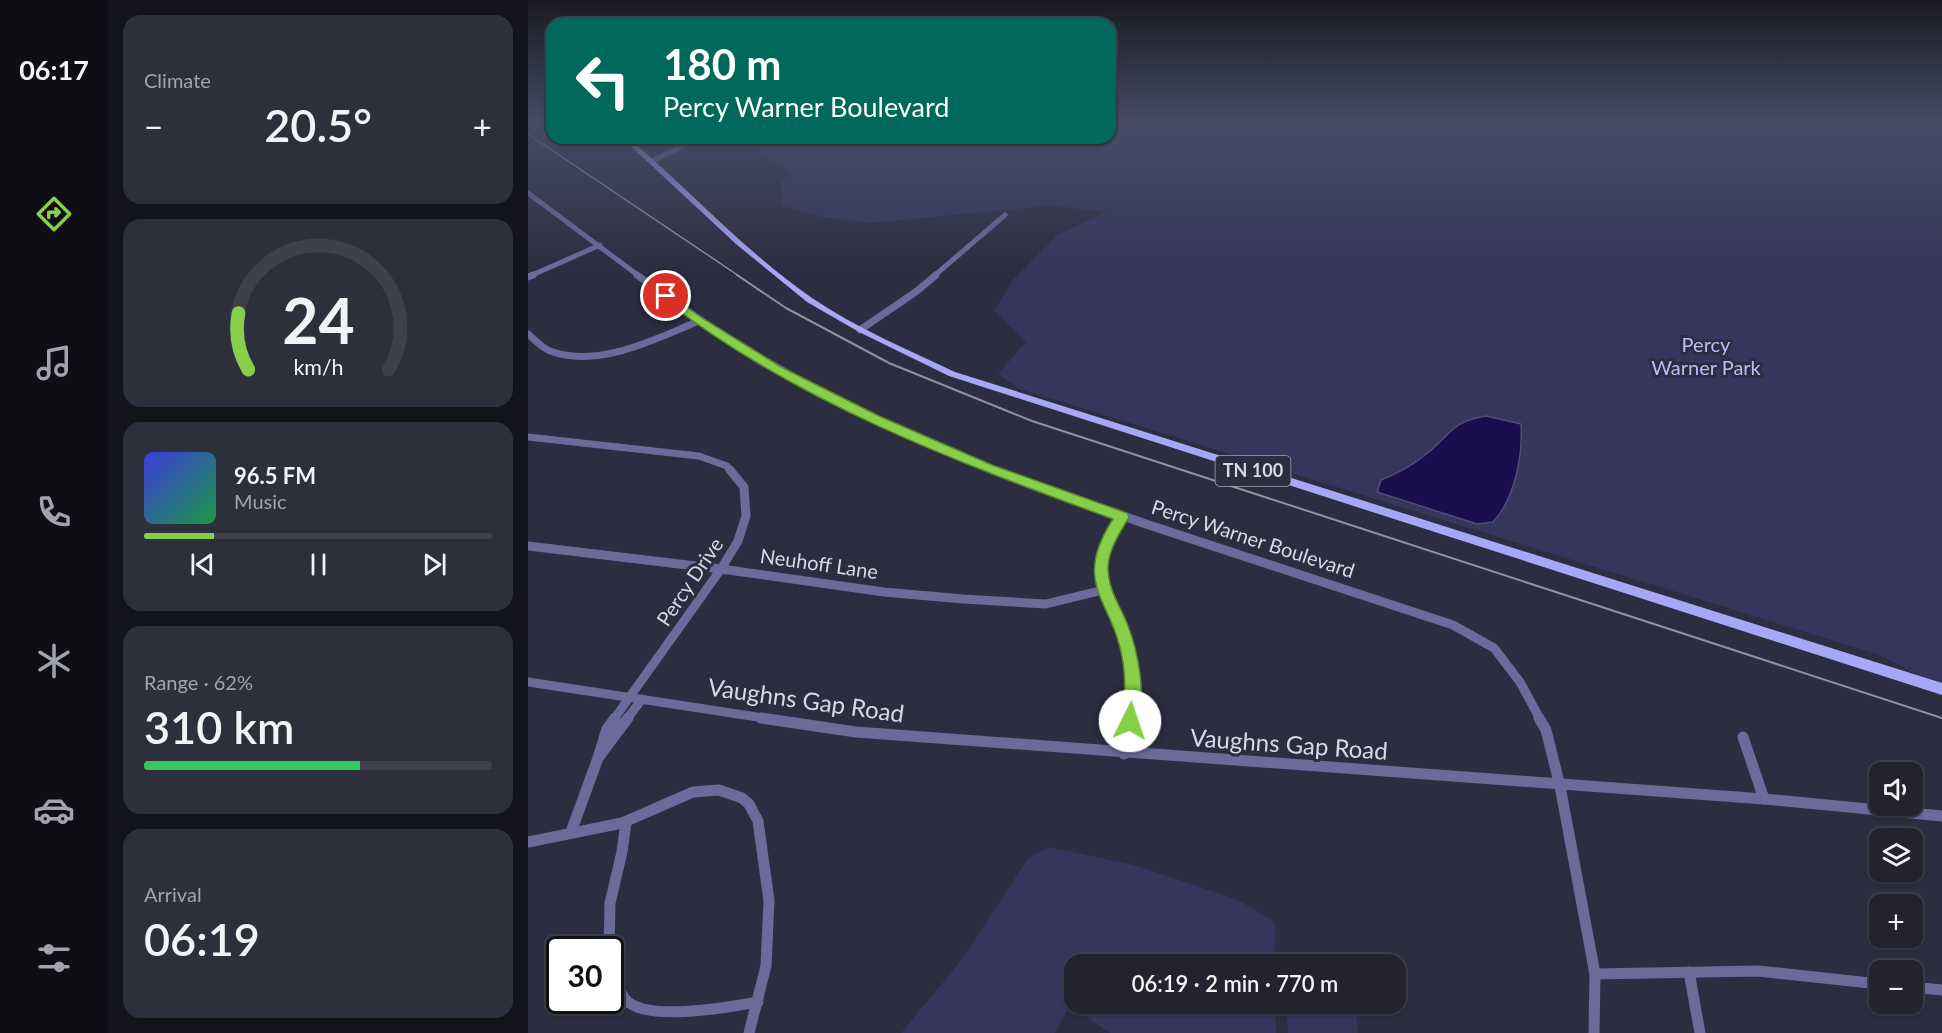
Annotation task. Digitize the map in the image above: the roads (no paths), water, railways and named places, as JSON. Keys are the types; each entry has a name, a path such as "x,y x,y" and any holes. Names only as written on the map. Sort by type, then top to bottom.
{"main road":[{"name":"TN 100","path":"661,170 775,273 812,301 860,330 978,384 1942,689"}],"street":[{"name":"Percy Warner Boulevard","path":"528,193 699,321 777,370 874,419 987,468 1122,517 1452,625 1494,648 1520,682 1546,730 1560,786 1595,974 1594,1033"},
{"path":"860,330 917,291 1005,215"},
{"path":"528,277 600,245"},
{"path":"528,334 548,351 569,356 598,355 640,345 699,321"},
{"name":"Percy Drive","path":"528,437 699,456 727,466 744,488 746,516 738,541 721,569 607,729 598,758"},
{"path":"1122,517 1107,541 1101,566 1103,590 1120,624 1131,662 1133,705 1124,754"},
{"name":"Neuhoff Lane","path":"528,546 721,569 884,592 1046,604 1103,590"},
{"name":"Vaughns Gap Road","path":"528,682 856,732 1124,754 1764,799 1942,816"},
{"path":"571,832 598,758 642,699"},
{"path":"1743,737 1764,799"},
{"path":"528,842 626,822 668,801 705,790 721,790 736,794 751,807 758,818 770,911 768,952 750,1033"},
{"path":"609,936 610,903 622,852 626,822"},
{"path":"1595,974 1758,970 1869,983"},
{"path":"1689,972 1700,1033"},
{"path":"1923,988 1942,990"},
{"path":"624,997 646,1008 679,1012 758,1002"}],"railway":[{"path":"582,170 739,276"},
{"path":"737,275 786,308 889,363 1032,421 1942,718"}],"park label":[{"name":"Percy Warner Park","path":"1706,356"}]}
